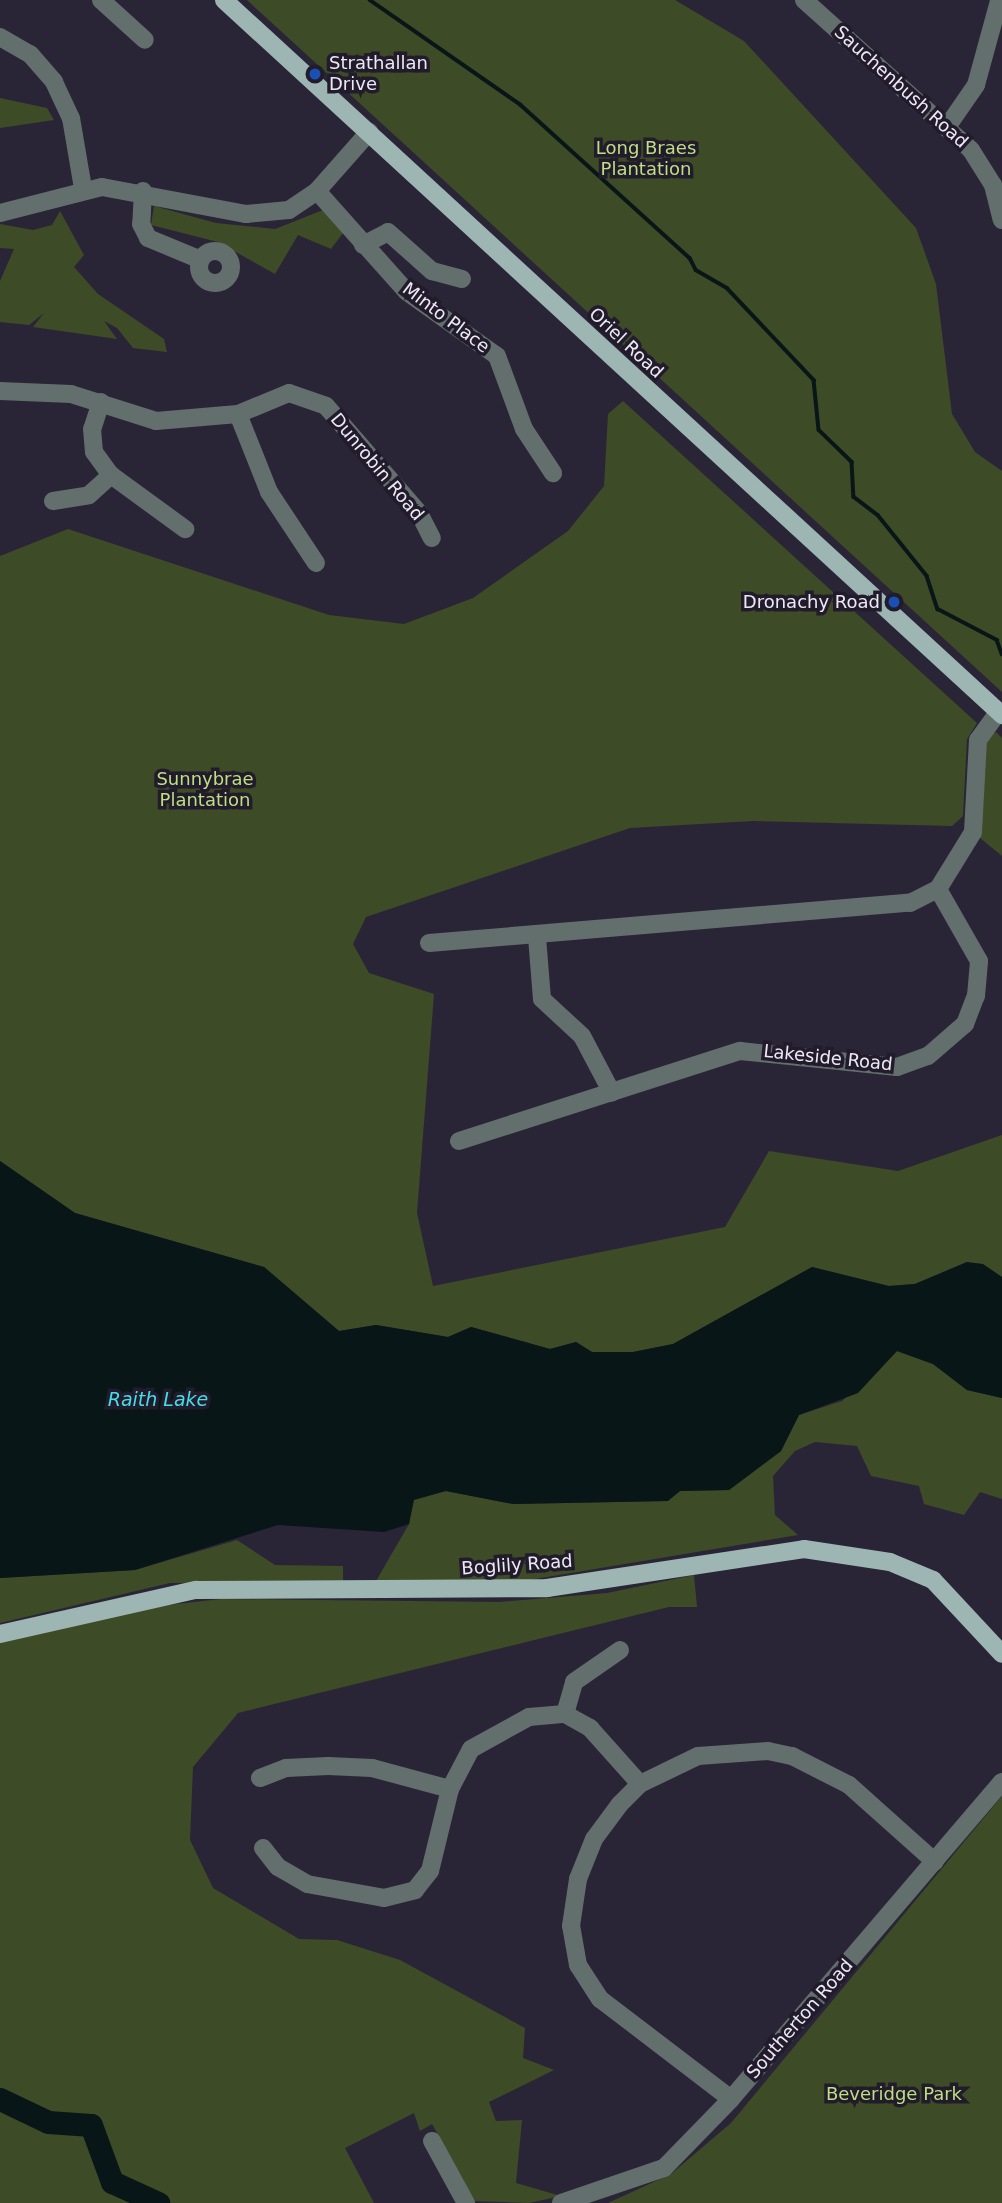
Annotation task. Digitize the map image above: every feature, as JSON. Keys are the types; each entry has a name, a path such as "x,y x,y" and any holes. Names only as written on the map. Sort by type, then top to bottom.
{"main road":[{"name":"Oriel Road","path":"224,0 1000,714"},
{"name":"Boglily Road","path":"0,1634 196,1590 547,1588 803,1549 865,1556 923,1575 959,1602 1002,1654"}],"street":[{"path":"101,0 145,40"},
{"path":"947,127 976,85 999,1"},
{"name":"Sauchenbush Road","path":"809,2 947,127 993,185 1002,220"},
{"path":"0,37 30,54 54,82 71,118 83,188"},
{"path":"0,213 83,188 143,191 246,214 289,209 317,191 369,132"},
{"path":"143,191 141,224 148,238 201,260"},
{"name":"Minto Place","path":"317,191 407,292 497,356 524,429 552,473"},
{"name":"Minto Place","path":"363,245 388,233 432,271 462,279"},
{"name":"Dunrobin Road","path":"0,391 100,402 156,421 238,414 289,393 326,406 419,513 432,538"},
{"path":"100,402 92,429 94,452 111,475 186,529"},
{"path":"238,414 269,492 316,563"},
{"path":"53,501 89,495 111,475"},
{"path":"429,943 537,937 872,909 910,903 938,888 967,830 978,740 1000,714"},
{"name":"Lakeside Road","path":"459,1141 612,1093 655,1073 740,1051 897,1067 928,1056 965,1024 976,996 979,961 938,888"},
{"path":"537,937 542,999 582,1036 612,1093"},
{"path":"565,1714 574,1682 620,1650"},
{"path":"263,1848 278,1867 307,1884 384,1898 415,1890 430,1871 450,1789 471,1749 489,1733 528,1717 565,1714 608,1741 640,1784"},
{"path":"732,2099 641,2024 600,1999 572,1945 585,1860 606,1820 640,1784 709,1754 792,1756 849,1785 935,1862"},
{"path":"260,1779 286,1768 372,1768 450,1789"},
{"name":"Southerton Road","path":"561,2203 664,2168 732,2099 1002,1782"},
{"path":"432,2141 466,2203"}],"green space":[{"name":"Long Braes Plantation","path":"247,0 675,0 744,41 916,228 936,284 952,414 975,452 1002,471 1002,692"},
{"path":"0,98 47,108 54,120 0,128"},
{"path":"154,206 216,223 275,229 323,210 343,233 331,249 298,235 275,274 218,242 151,225"},
{"path":"60,211 84,255 74,267 98,294 164,339 167,352 133,348 117,328 104,321 117,339 33,327 44,313 29,325 0,322 0,281 14,249 0,248 0,224 33,230 52,225"},
{"name":"Sunnybrae Plantation","path":"623,401 977,723 967,739 963,816 952,826 753,821 630,828 366,917 353,944 369,973 434,994 417,1213 433,1286 725,1227 769,1151 898,1171 1002,1135 1002,1277 967,1262 915,1284 888,1286 812,1267 673,1344 633,1352 592,1352 576,1342 550,1349 471,1327 448,1337 376,1325 339,1331 264,1267 75,1213 0,1161 0,556 68,529 329,615 404,624 473,598 568,531 604,486 608,414"},
{"path":"996,732 1002,738 1002,856 980,838 982,741"},
{"path":"897,1351 933,1364 967,1390 1002,1398 1002,1499 980,1492 964,1515 924,1504 919,1486 871,1476 857,1446 815,1442 795,1451 773,1476 775,1515 798,1535 529,1580 376,1581 409,1524 413,1500 424,1494 446,1491 513,1504 667,1501 680,1491 729,1490 781,1451 799,1415 842,1401"},
{"path":"237,1540 275,1565 343,1566 343,1582 170,1583 0,1623 0,1578 135,1570"},
{"path":"694,1575 697,1607 669,1607 238,1713 193,1767 190,1840 213,1888 299,1939 337,1940 400,1960 525,2028 523,2058 554,2070 489,2102 496,2121 522,2120 516,2183 561,2196 529,2203 475,2201 432,2124 420,2131 414,2113 345,2148 374,2203 0,2203 0,1642 141,1608 221,1599 499,1602 607,1593"},
{"name":"Beveridge Park","path":"1002,1796 1002,2203 608,2203 671,2174 731,2123"}],"water":[{"name":"Raith Lake","path":"0,1161 75,1213 264,1267 339,1331 376,1325 448,1337 471,1327 550,1349 576,1342 592,1352 633,1352 673,1344 812,1267 889,1286 915,1284 967,1262 983,1264 1002,1277 1002,1398 967,1390 933,1364 897,1351 858,1393 799,1415 781,1451 729,1490 680,1491 668,1501 513,1504 446,1491 414,1500 409,1524 384,1532 278,1525 135,1570 0,1578"}],"waterway":[{"path":"370,0 521,105 690,258 696,270 727,288 814,380 819,430 852,462 854,497 878,515 927,576 938,609 997,640 1002,654"},
{"path":"0,2099 48,2122 91,2125 112,2182 158,2203"}],"place":[{"name":"Strathallan Drive","path":"315,74"},
{"name":"Dronachy Road","path":"894,602"}]}
